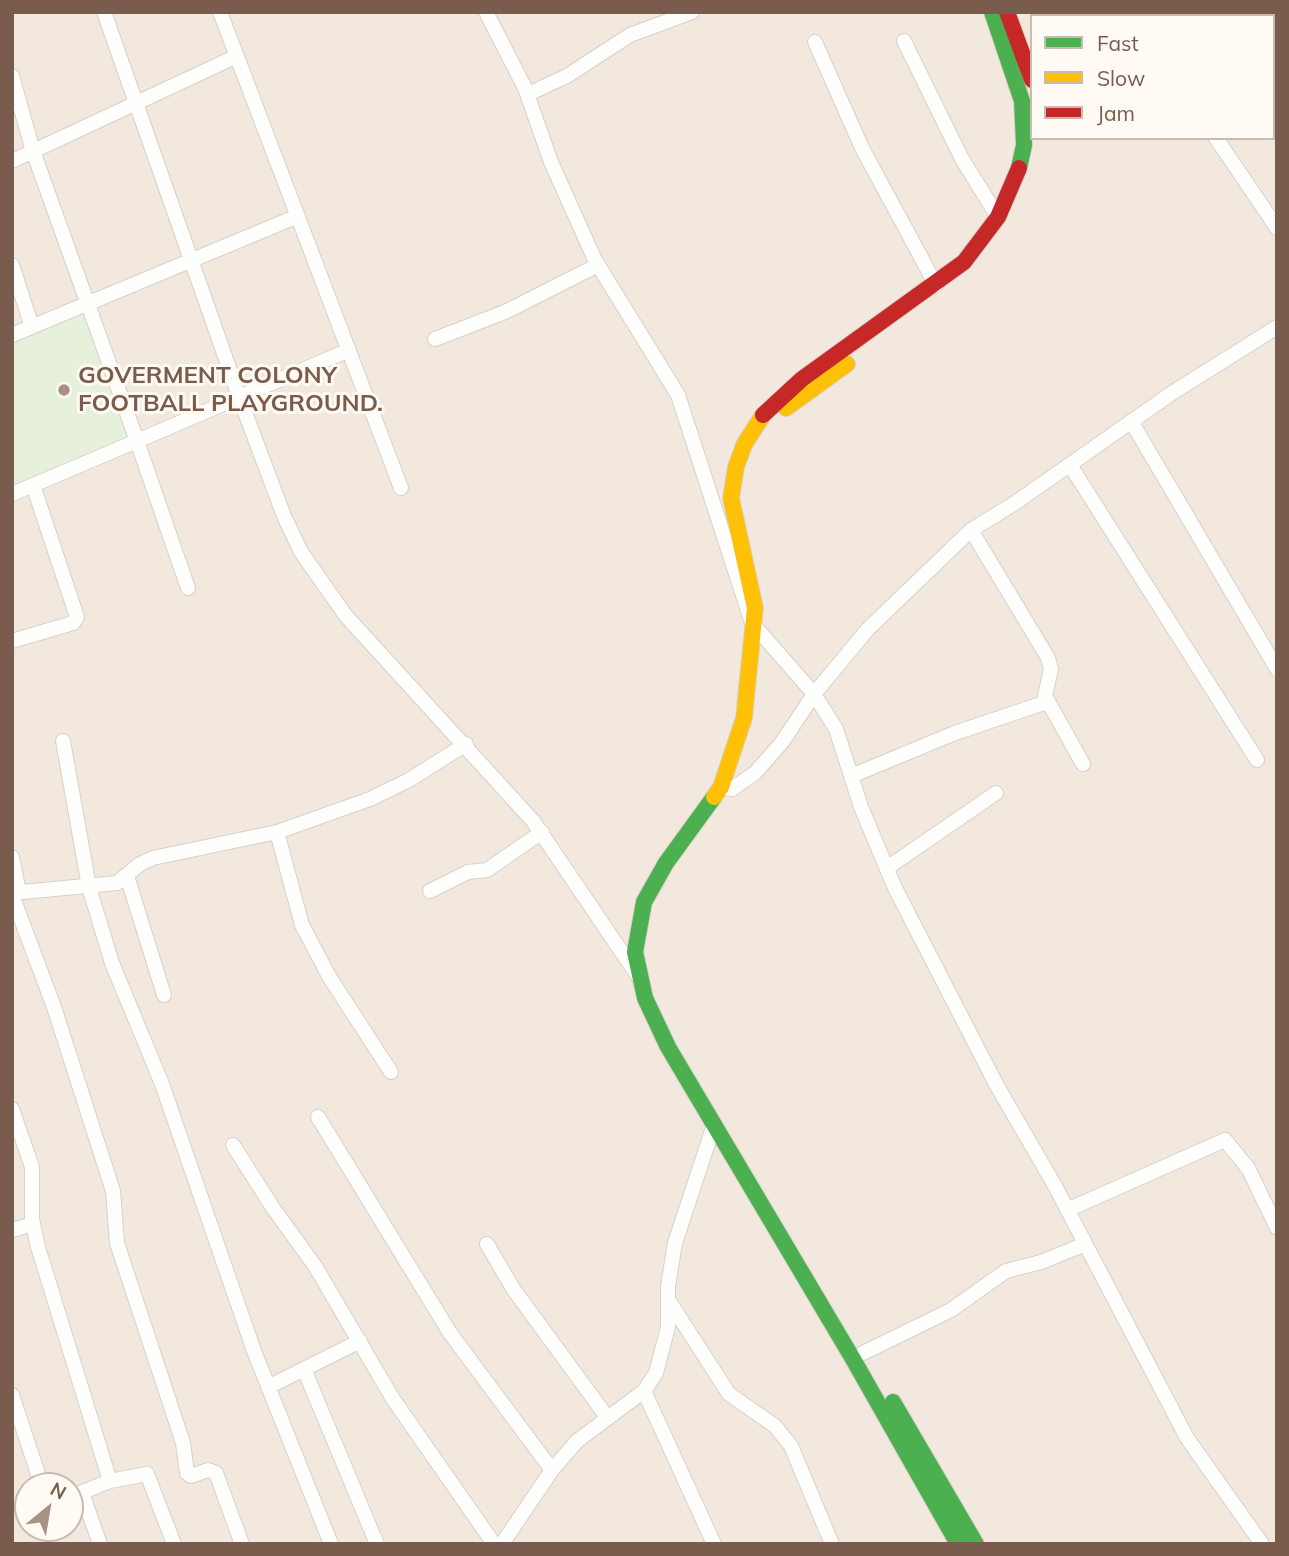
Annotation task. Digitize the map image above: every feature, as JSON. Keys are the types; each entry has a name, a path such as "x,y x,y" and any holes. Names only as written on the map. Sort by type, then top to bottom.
{"main road":[{"path":"759,630 731,498 736,467 744,445 766,411 802,379 936,285 964,262 998,217 1017,177 1024,145 1022,101 992,12"},
{"path":"1007,12 1030,75"},
{"path":"976,1544 707,1093 674,1033 650,975 647,951 656,903 668,879 727,788 744,718 759,630 757,578 742,520 742,483 751,454 768,426 782,410 969,274 991,247 1017,205 1032,162 1036,140"},
{"path":"727,788 666,863 644,902 636,935 638,976 668,1046 853,1359 957,1544"}],"street":[{"path":"104,12 240,399 284,516 315,575 346,616 466,744 542,832 638,976"},
{"path":"220,12 401,488"},
{"path":"486,12 528,94 551,162 598,265 678,396 759,630 814,694 842,740 851,776 887,868 996,1084 1067,1210 1083,1245 1187,1438 1262,1544"},
{"path":"528,94 567,76 629,35 692,12"},
{"path":"904,41 962,159 998,217"},
{"path":"815,42 862,148 936,285"},
{"path":"12,161 237,56"},
{"path":"12,76 33,151 90,302 188,588"},
{"path":"1217,140 1277,228"},
{"path":"12,335 298,216"},
{"path":"12,265 32,327"},
{"path":"435,339 505,312 598,265"},
{"path":"727,788 770,758 814,694 895,600 971,530 1131,421 1277,327"},
{"path":"12,494 240,399 349,350"},
{"path":"1131,421 1277,669"},
{"path":"1070,465 1257,760"},
{"path":"12,640 73,623 77,617 33,485"},
{"path":"971,530 1048,658 1051,668 1044,689 1047,702 1083,764"},
{"path":"851,776 955,733 1047,702"},
{"path":"63,741 89,887 112,963 162,1084 268,1387 331,1544"},
{"path":"15,894 117,883 153,858 277,832 370,799 409,780 466,744"},
{"path":"887,868 996,793"},
{"path":"277,832 302,925 330,978 391,1072"},
{"path":"430,891 468,873 487,870 542,832"},
{"path":"12,857 15,894 113,1191 117,1243 183,1443 187,1473 191,1476 208,1470 216,1473 242,1544"},
{"path":"127,876 163,995"},
{"path":"12,1109 32,1167 33,1224 110,1481"},
{"path":"318,1117 450,1333 552,1470"},
{"path":"502,1544 552,1470 576,1441 644,1391 656,1373 665,1341 675,1243 714,1125"},
{"path":"1067,1210 1225,1140 1248,1168 1277,1228"},
{"path":"233,1145 273,1209 315,1266 393,1399 494,1544"},
{"path":"12,1230 33,1224"},
{"path":"487,1244 514,1290 607,1417"},
{"path":"863,1353 951,1310 1006,1271 1041,1262 1083,1245"},
{"path":"668,1300 729,1394 775,1426 791,1446 832,1544"},
{"path":"268,1387 360,1341"},
{"path":"304,1370 377,1544"},
{"path":"644,1391 715,1544"},
{"path":"12,1395 37,1472"},
{"path":"84,1492 110,1481 147,1474 174,1544"},
{"path":"84,1511 100,1544"}],"shaded area":[{"path":"12,12 1277,12 1277,1544 12,1544"}],"green space":[{"name":"GOVERMENT COLONY FOOTBALL PLAYGROUND.","path":"88,306 132,441 12,492 12,339"}],"traffic: fast":[{"path":"992,12 1022,101 1024,145 1019,168"},
{"path":"714,797 666,863 644,902 635,952 645,998 668,1047 853,1359 958,1544"},
{"path":"893,1402 976,1544"}],"traffic: slow":[{"path":"786,408 847,364"},
{"path":"714,797 721,787 744,718 755,608 731,498 736,467 744,445 763,415"}],"traffic: jam":[{"path":"1007,12 1030,75"},
{"path":"763,415 802,379 964,262 998,217 1019,168"}],"place":[{"name":"GOVERMENT COLONY FOOTBALL PLAYGROUND.","path":"64,390"}]}
